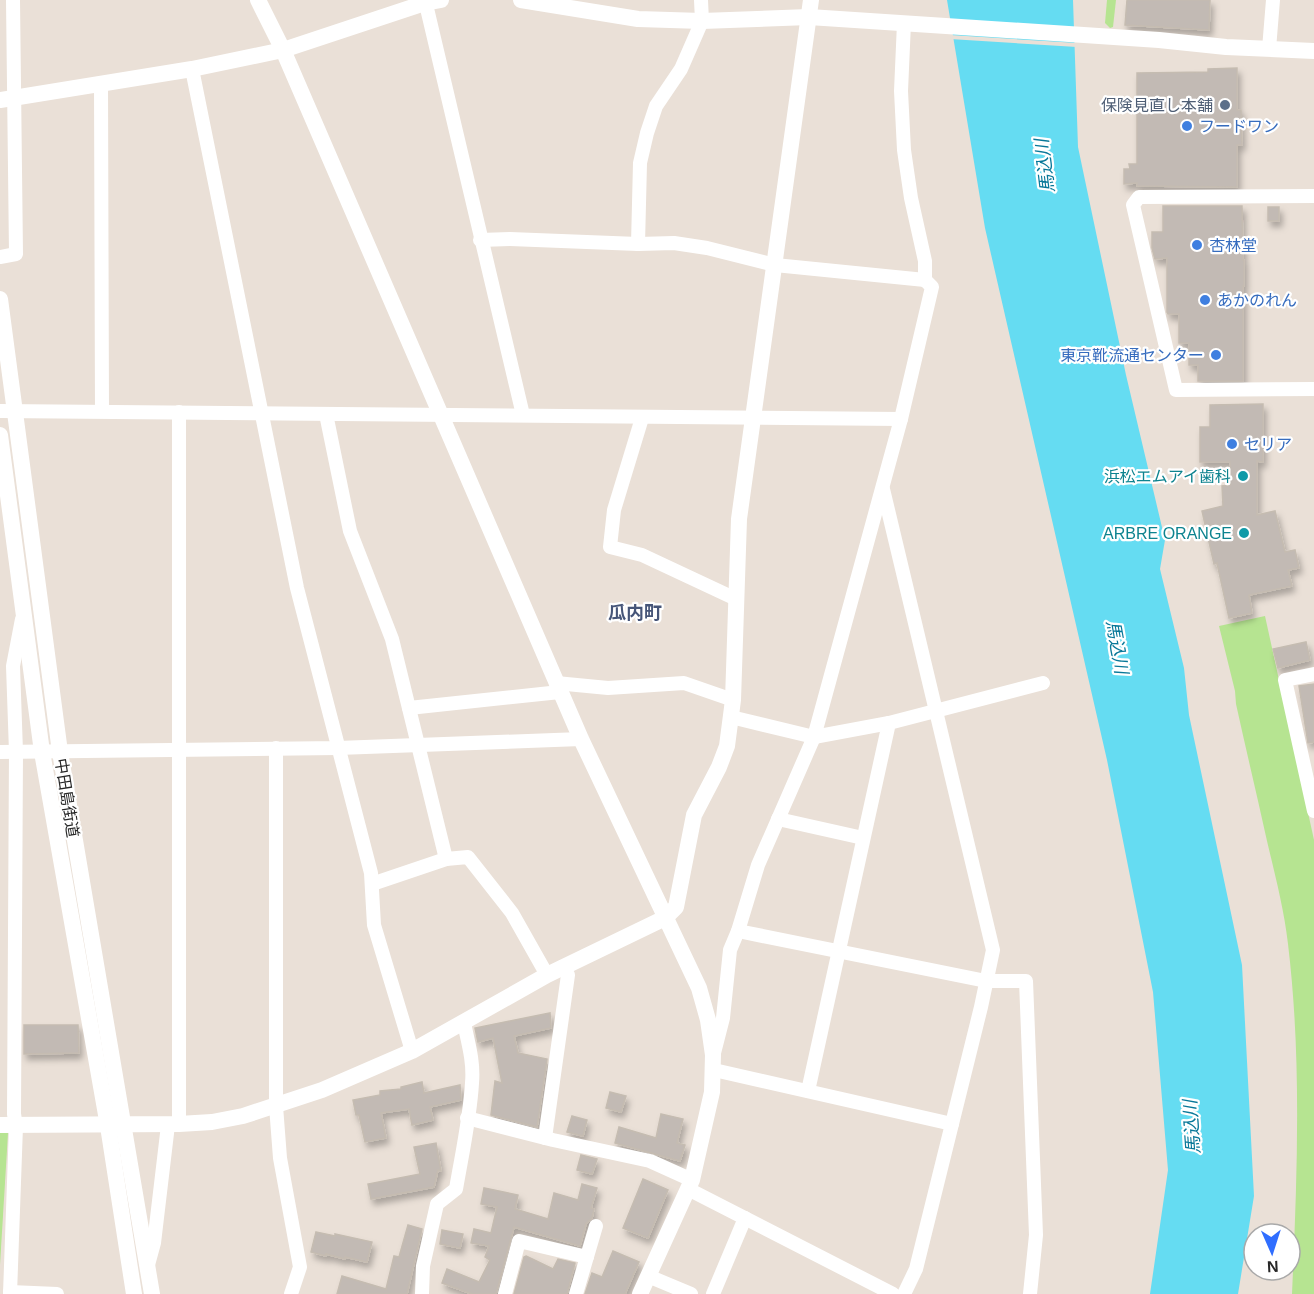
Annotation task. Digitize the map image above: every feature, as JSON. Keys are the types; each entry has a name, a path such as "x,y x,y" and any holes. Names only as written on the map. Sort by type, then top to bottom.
{"street":[{"path":"0,257 16,254 7,100 13,0"},
{"path":"258,0 283,51 581,739 699,988 708,1020 714,1062"},
{"path":"521,0 551,2 593,13 638,19 702,21 809,17 1314,51"},
{"path":"638,244 640,163 647,133 656,106 681,69 702,21 700,0"},
{"path":"8,1125 115,1126 212,1122 276,1106 322,1090 412,1051 555,971 665,918 676,908 694,815 720,767 727,746 733,700 739,519 811,0"},
{"path":"1269,49 1273,0"},
{"path":"7,100 192,69 283,51 430,1 480,240 523,415"},
{"path":"904,23 902,91 904,150 911,198 925,261 925,280"},
{"path":"192,69 297,588 371,873 374,925 412,1051"},
{"path":"101,84 102,411"},
{"path":"1314,196 1139,197 1133,206 1176,390 1314,389"},
{"path":"480,240 674,243 707,248 775,265 925,280 932,287 883,487 814,737 758,865 730,950 712,1092 690,1184 640,1294"},
{"name":"中田島街道","path":"0,299 7,411 115,1126 134,1294"},
{"path":"7,411 642,418 901,418"},
{"path":"148,1265 154,1243 173,1124 178,749 179,412"},
{"path":"326,414 350,531 392,639 446,859"},
{"path":"642,418 614,510 610,547 642,555 736,598"},
{"name":"中田島街道","path":"0,435 42,752 115,1126 148,1265 152,1294"},
{"path":"883,487 993,950 916,1269 904,1294"},
{"path":"23,612 13,666 16,752 14,1114 8,1125 10,1293 57,1294"},
{"path":"1314,674 1285,680 1314,811"},
{"path":"409,708 558,687 608,688 684,683 733,700"},
{"path":"731,717 814,737 889,723 1043,683"},
{"path":"808,1091 889,723"},
{"path":"0,752 338,748 581,739"},
{"path":"276,748 276,1106 280,1158 300,1267 291,1294"},
{"path":"778,819 863,838"},
{"path":"372,884 446,859 468,857 555,971 568,975 545,1138"},
{"path":"738,931 986,981 1026,981 1036,1234 1030,1294"},
{"path":"422,1294 423,1266 437,1204 456,1189 472,1081 471,1059 464,1023"},
{"path":"714,1062 808,1091 952,1124"},
{"path":"467,1118 650,1161 745,1218 893,1294"},
{"path":"712,1294 745,1218"},
{"path":"576,1294 596,1226"},
{"path":"506,1294 519,1241 587,1257"},
{"path":"648,1276 692,1294"}],"green space":[{"path":"1107,0 1116,0 1113,27 1110,28 1105,23"},
{"path":"1265,616 1314,840 1314,1294 1292,1294 1292,1282 1302,1282 1302,1222 1295,1222 1297,1075 1286,931 1219,626"},
{"path":"0,1132 8,1133 0,1265"}],"water":[{"name":"馬込川","path":"947,0 1073,0 1078,147 1126,375 1165,540 1160,569 1184,668 1189,715 1242,965 1254,1196 1250,1222 1242,1222 1242,1270 1238,1294 1150,1294 1168,1170 1153,992 1107,760 985,228"}],"pier":[{"path":"950,35 1077,43 1077,47 950,39"}],"building":[{"path":"1127,0 1210,0 1209,30 1125,25"},
{"name":"フードワン","path":"1237,68 1237,110 1241,110 1242,145 1237,145 1237,187 1124,184 1124,169 1130,169 1129,164 1137,164 1137,73 1208,72 1208,69"},
{"path":"1163,206 1242,206 1243,381 1198,381 1198,365 1189,365 1189,343 1179,343 1179,314 1168,314 1167,312 1167,258 1155,259 1152,248 1152,232 1163,232"},
{"path":"1268,207 1279,207 1279,221 1268,221"},
{"path":"1263,404 1263,462 1257,461 1257,515 1275,511 1285,552 1295,550 1299,568 1288,570 1292,586 1249,595 1252,613 1229,618 1217,563 1214,564 1202,511 1223,506 1222,486 1230,485 1230,462 1200,462 1200,427 1210,427 1210,405"},
{"path":"1306,642 1310,660 1278,668 1273,649"},
{"path":"1314,684 1314,742 1308,743 1299,686"},
{"path":"550,1013 551,1028 514,1036 518,1053 547,1059 537,1127 491,1115 495,1081 502,1083 493,1038 478,1042 475,1028"},
{"path":"24,1025 78,1025 79,1053 24,1054"},
{"path":"422,1082 424,1093 460,1085 461,1100 430,1107 433,1120 412,1125 409,1109 381,1113 386,1138 365,1142 353,1100 380,1095 380,1091 401,1089 401,1087"},
{"path":"610,1092 626,1096 621,1112 606,1108"},
{"path":"661,1114 683,1119 677,1143 685,1145 680,1161 615,1143 619,1127 656,1138"},
{"path":"572,1116 587,1120 583,1136 567,1132"},
{"path":"436,1143 441,1171 438,1170 434,1187 371,1199 368,1184 420,1174 414,1147"},
{"path":"581,1155 597,1159 592,1174 577,1170"},
{"path":"643,1179 668,1190 648,1238 623,1228"},
{"path":"582,1184 597,1188 591,1208 594,1209 592,1218 586,1224 580,1246 514,1227 496,1294 472,1294 442,1283 447,1269 479,1282 490,1260 485,1257 489,1246 471,1243 474,1229 491,1233 497,1207 481,1204 484,1188 518,1195 515,1209 548,1219 554,1193 578,1200"},
{"path":"408,1225 422,1229 407,1294 337,1294 342,1276 386,1289 394,1256 399,1257"},
{"path":"442,1230 463,1234 460,1248 440,1244"},
{"path":"316,1232 372,1242 367,1262 311,1252"},
{"path":"613,1251 639,1262 625,1294 585,1294 592,1273 602,1277"},
{"path":"526,1256 553,1269 558,1259 575,1263 567,1294 514,1294"}],"place":[{"name":"保険見直し本舗","path":"1225,105"},
{"name":"フードワン","path":"1187,126"},
{"name":"杏林堂","path":"1197,245"},
{"name":"あかのれん","path":"1205,300"},
{"name":"東京靴流通センター","path":"1216,355"},
{"name":"セリア","path":"1232,444"},
{"name":"浜松エムアイ歯科","path":"1243,476"},
{"name":"ARBRE ORANGE","path":"1244,533"}],"district":[{"name":"瓜内町","path":"635,613"}]}
